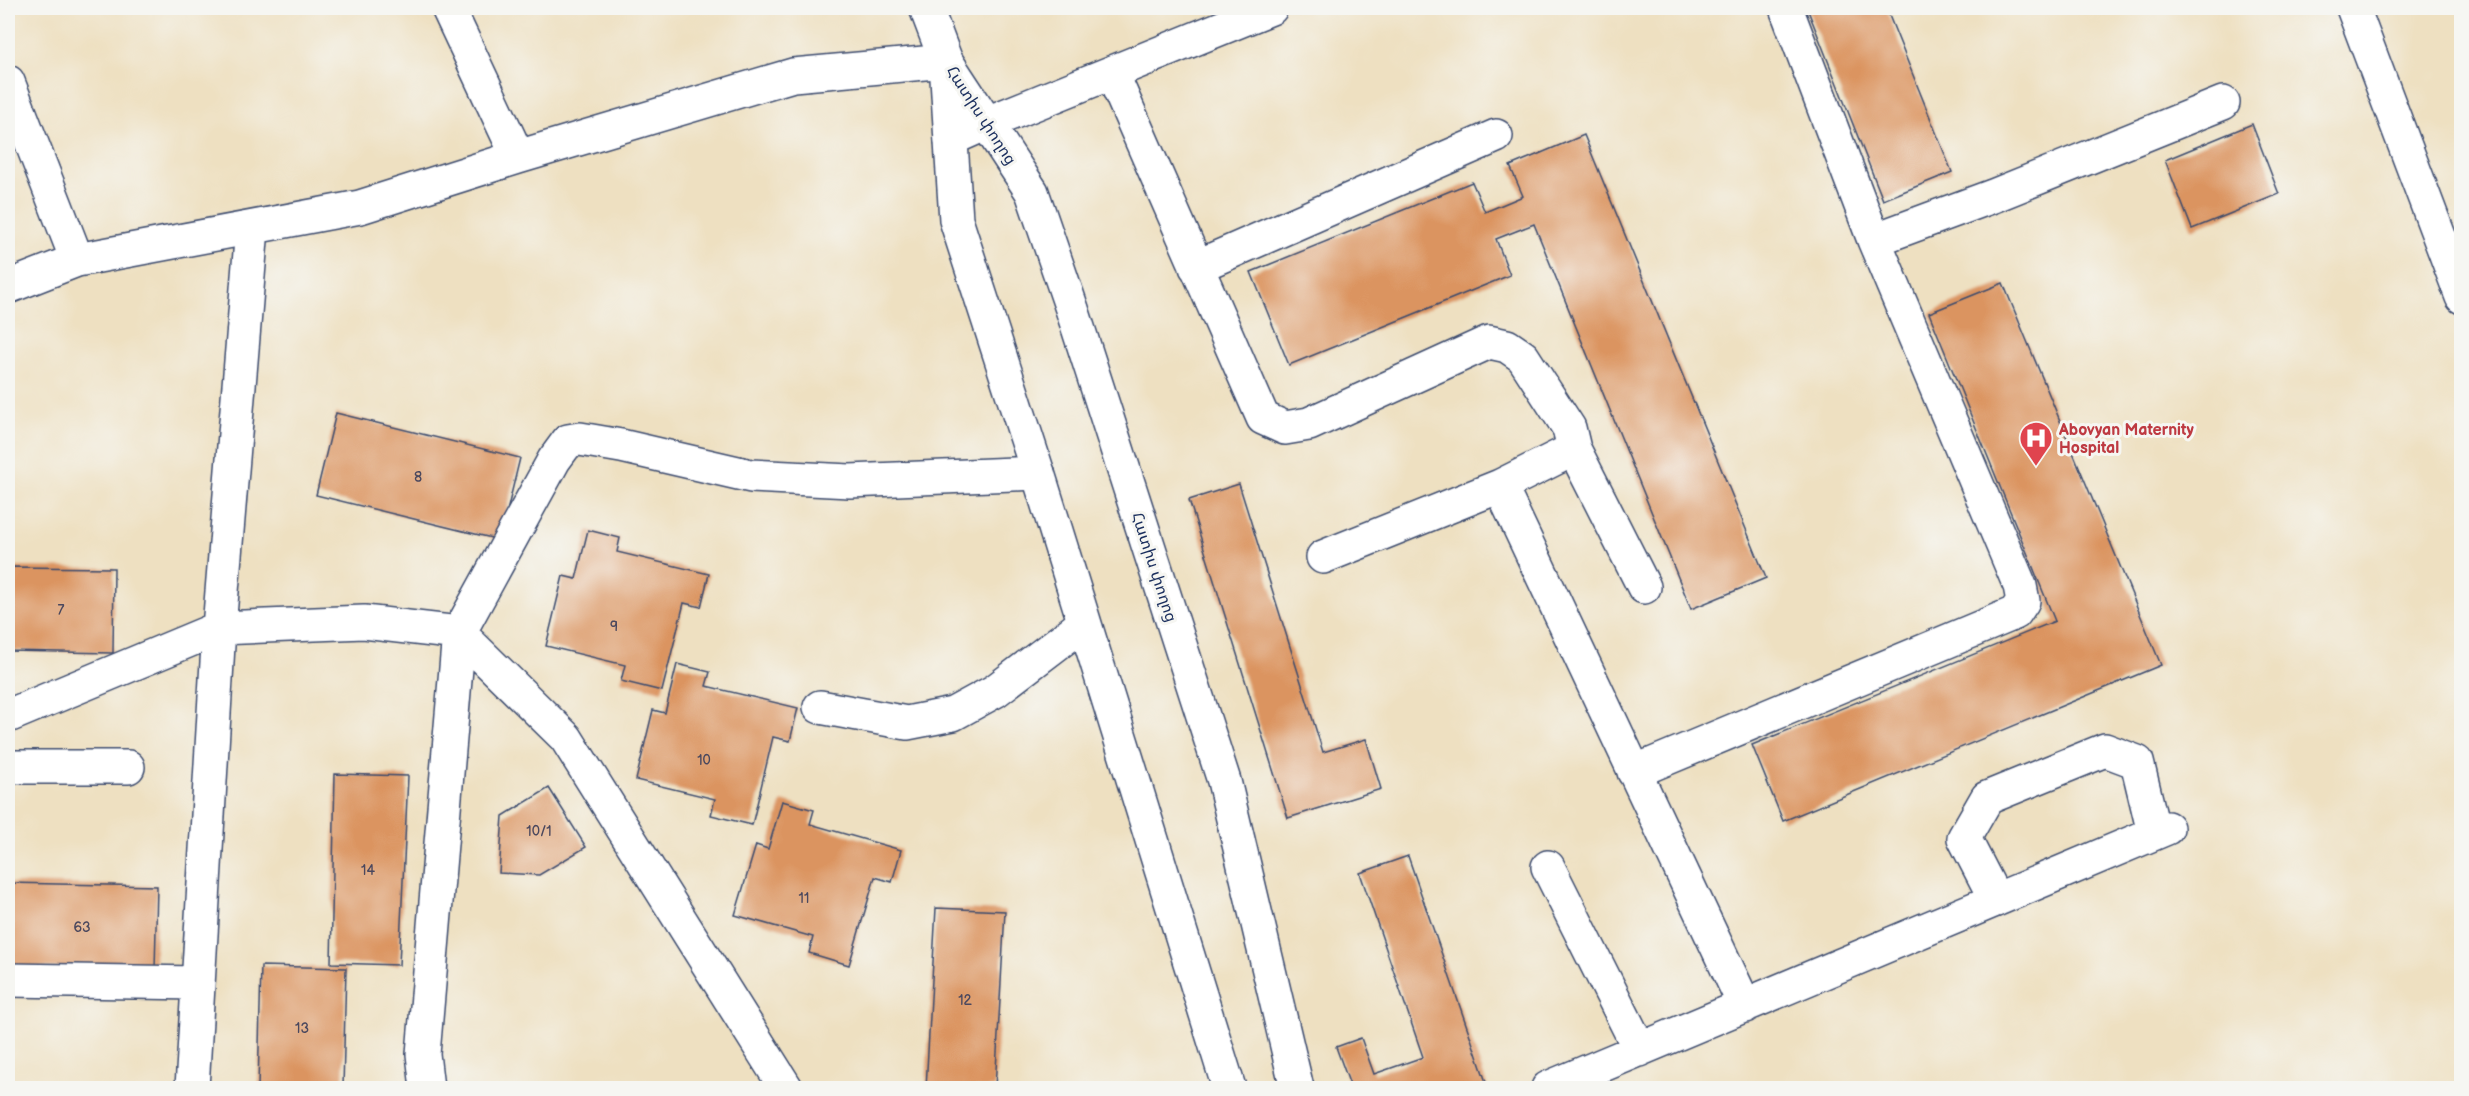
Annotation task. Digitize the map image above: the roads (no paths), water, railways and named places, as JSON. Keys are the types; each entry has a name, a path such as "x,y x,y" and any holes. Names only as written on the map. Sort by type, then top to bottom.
{"street":[{"path":"448,8 518,157"},
{"path":"8,287 77,261 360,207 793,75 946,61 926,8"},
{"path":"951,139 1271,8"},
{"path":"1634,772 2015,613 2024,601 2020,586 1874,240 1786,8"},
{"path":"2353,8 2462,297"},
{"name":"Հատիս փողոց","path":"946,61 1032,192 1080,332 1224,781 1296,1089"},
{"name":"Հատիս փողոց","path":"946,61 956,220 1038,473 1229,1089"},
{"path":"1112,73 1263,418 1285,428 1309,424 1489,342 1507,346 1523,357 1569,428 1574,449 1644,587"},
{"path":"8,82 77,261"},
{"path":"1874,240 1993,196 2223,103"},
{"path":"1196,267 1496,136"},
{"path":"192,1089 219,628 252,228"},
{"path":"427,1089 423,1054 459,633 554,460 568,441 580,439 621,446 751,476 850,481 1038,473"},
{"path":"1323,557 1500,486 1574,449"},
{"path":"1500,486 1745,1006"},
{"path":"8,716 219,628 364,622 459,633 566,738 786,1089"},
{"path":"820,707 907,723 953,714 995,691 1083,624"},
{"path":"1548,1089 2161,831 2137,762 2105,750 1987,798 1964,838 1996,900"},
{"path":"8,767 128,767"},
{"path":"1548,867 1640,1050"},
{"path":"8,980 198,983"}],"place":[{"name":"Abovyan Maternity Hospital","path":"2036,467"}]}
